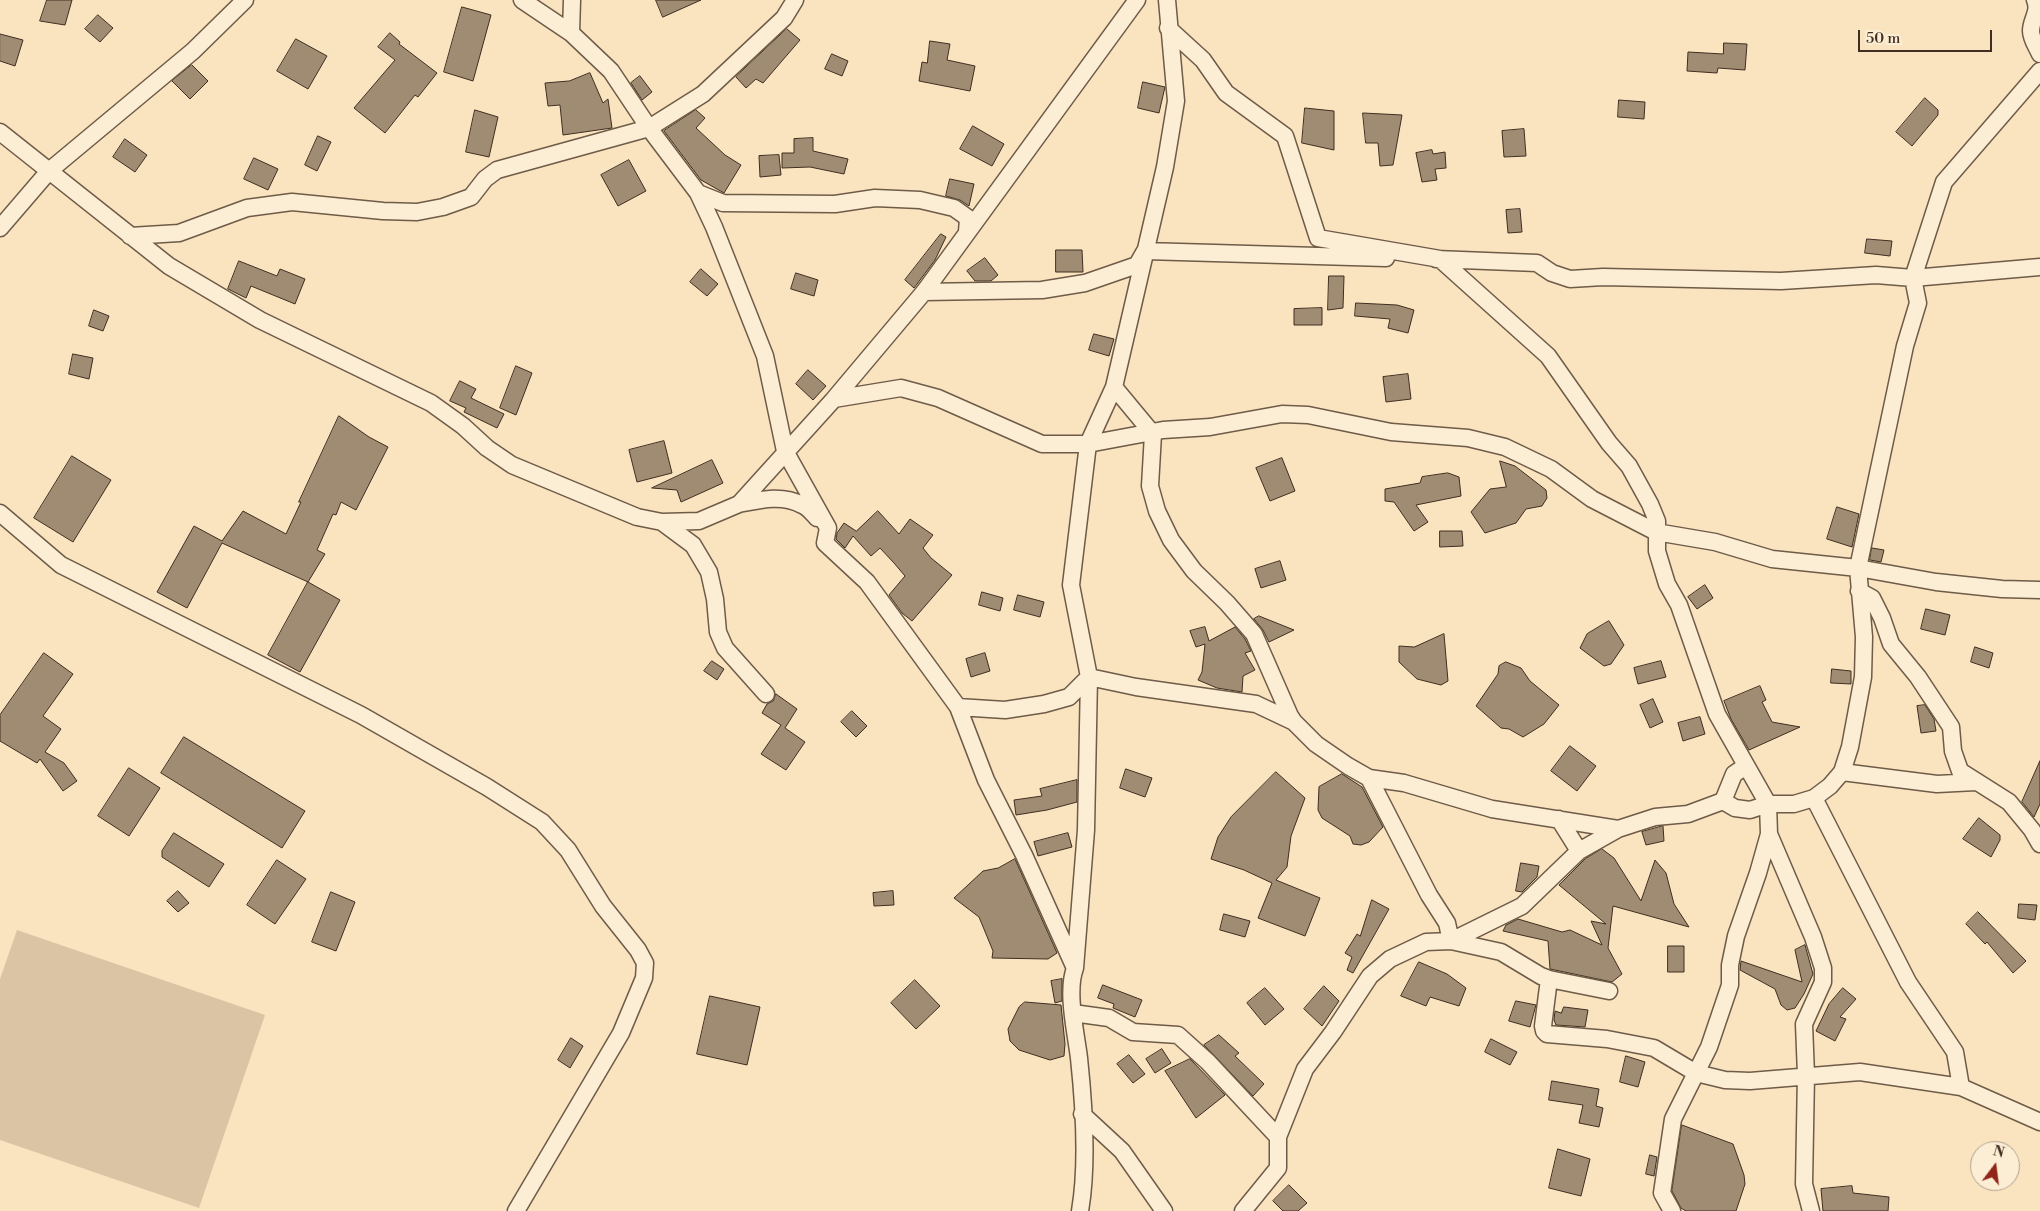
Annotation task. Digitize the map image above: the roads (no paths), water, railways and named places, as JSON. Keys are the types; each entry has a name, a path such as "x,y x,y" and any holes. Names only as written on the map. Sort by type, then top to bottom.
{"street":[{"path":"0,228 49,171 193,51 245,0"},
{"path":"522,0 571,33 611,71 649,128 698,193 714,227 765,356 785,451 828,528 825,543 867,582 958,707 986,780 1024,855 1075,968"},
{"path":"571,33 572,0"},
{"path":"130,236 179,233 247,208 292,202 383,211 417,212 443,208 471,198 485,179 497,170 649,128 703,94 784,18 795,0"},
{"path":"738,504 834,399 924,292 1137,0"},
{"path":"1080,1211 1084,1183 1082,1114 1079,1059 1073,1012 1072,977 1075,968 1086,830 1089,677 1071,585 1088,444 1114,387 1164,167 1176,101 1167,0"},
{"path":"2035,0 2038,9 2031,29 2031,36 2040,54"},
{"path":"1168,28 1202,60 1226,93 1285,136 1318,238 1440,259 1548,356 1598,428 1629,466 1650,504 1657,521 1657,551 1667,584 1678,605 1718,714 1768,804 1769,834 1758,873 1736,936 1730,965 1730,985 1709,1047 1673,1119 1662,1193 1672,1211"},
{"path":"1723,801 1735,808 1750,810 1768,804 1794,804 1814,798 1830,786 1842,772 1850,747 1863,677 1864,637 1858,568 1905,346 1918,303 1913,278 1944,182 2040,71"},
{"path":"0,132 169,266 260,320 432,403 512,465 637,517 662,522 699,521 738,504 766,499 786,499 803,505 828,528"},
{"path":"698,193 723,202 835,204 876,198 920,200 954,208 968,218 967,232"},
{"path":"924,292 1042,290 1085,283 1137,266 1145,251"},
{"path":"1145,251 1440,259 1537,264 1552,273 1570,279 1603,277 1780,281 1876,275 1913,278 2040,267"},
{"path":"1114,387 1153,434 1150,486 1157,511 1172,540 1194,571 1227,603 1254,634 1290,716 1316,744 1348,766 1370,778 1404,783 1492,809 1618,829"},
{"path":"834,399 901,388 938,398 1042,444 1088,444 1153,434 1163,430 1210,427 1282,414 1308,415 1391,432 1468,438 1505,447 1551,468 1592,499 1656,532 1715,542 1772,559 1858,568 1936,582 2002,589 2040,590"},
{"path":"0,512 61,565 361,715 487,787 542,822 568,850 603,906 638,950 645,963 644,978 621,1033 516,1211"},
{"path":"662,522 693,545 710,572 718,632 725,648 766,694"},
{"path":"1860,591 1872,598 1882,618 1891,644 1918,678 1950,727 1953,751 1960,771 2009,802 2032,830 2040,844"},
{"path":"1089,677 1136,687 1256,704 1294,722"},
{"path":"958,707 1005,710 1044,704 1069,697 1089,677"},
{"path":"1451,941 1522,906 1578,851 1618,829 1655,817 1688,814 1723,801 1734,774 1746,766"},
{"path":"1842,772 1937,784 1976,782"},
{"path":"1370,778 1429,895 1447,923 1451,941"},
{"path":"1814,798 1908,982 1955,1052 1961,1087"},
{"path":"1560,819 1578,851"},
{"path":"1769,834 1813,937 1823,968 1823,982 1804,1024 1806,1075 1804,1184 1811,1211"},
{"path":"1243,1211 1278,1168 1278,1137 1304,1069 1333,1032 1370,976 1390,959 1426,942 1451,941 1501,952 1549,979 1609,991"},
{"path":"1549,979 1543,1026 1547,1034 1608,1039 1654,1048 1696,1072 1725,1080 1750,1081 1860,1072 1961,1087 2039,1119"},
{"path":"1073,1012 1109,1018 1133,1032 1178,1035 1208,1062 1278,1137"},
{"path":"1082,1114 1122,1151 1164,1211"},
{"path":"1084,1183 1093,1211"}]}
